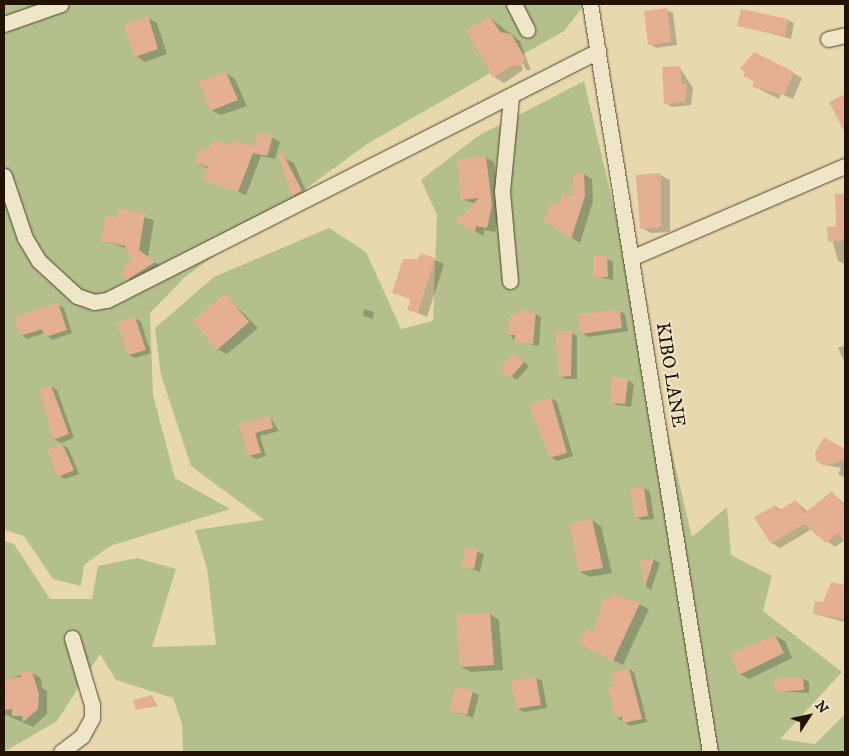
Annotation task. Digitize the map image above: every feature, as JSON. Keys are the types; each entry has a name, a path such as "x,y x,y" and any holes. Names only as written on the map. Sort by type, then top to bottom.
{"street":[{"path":"4,24 61,4"},
{"path":"514,4 527,30"},
{"name":"KIBO LANE","path":"590,4 710,752"},
{"path":"828,39 845,35"},
{"path":"4,176 25,238 39,261 77,296 94,302 131,289 511,98 598,51"},
{"path":"510,281 502,191 511,98"},
{"path":"631,258 845,166"},
{"path":"61,752 82,736 92,718 92,705 72,638"}],"green space":[{"path":"4,4 585,4 564,31 367,144 185,277 150,313 153,395 175,478 230,509 110,546 84,565 81,586 53,579 24,536 4,530"},
{"path":"584,81 692,537 727,507 731,555 772,576 763,611 842,672 780,739 815,744 845,714 845,752 183,752 182,724 173,698 116,680 100,654 57,721 4,752 4,541 14,544 50,599 92,599 98,566 137,558 176,569 152,647 216,645 207,568 195,530 264,520 191,466 161,375 155,328 214,277 329,228 366,252 401,329 433,321 437,215 421,180 478,136"}],"building":[{"path":"667,8 671,42 648,45 644,11"},
{"path":"741,9 788,19 785,36 737,26"},
{"path":"148,16 158,49 135,57 123,25"},
{"path":"490,17 500,32 511,34 525,58 522,65 512,66 493,78 466,30"},
{"path":"754,52 794,72 784,95 752,87 754,81 743,76 745,72 740,69"},
{"path":"680,66 682,84 687,84 685,102 664,104 662,67"},
{"path":"226,72 238,100 210,111 199,81"},
{"path":"845,94 845,133 829,102"},
{"path":"259,132 273,136 267,156 253,153 238,192 202,180 208,167 195,163 199,149 207,151 214,140 232,145 233,140 253,146"},
{"path":"282,152 302,191 292,196 278,154"},
{"path":"486,156 492,206 487,228 476,226 475,232 455,222 479,198 461,200 457,159"},
{"path":"584,173 585,196 571,239 543,220 552,202 558,205 563,193 572,196 573,174"},
{"path":"661,173 661,227 640,229 636,175"},
{"path":"835,194 845,194 845,229 843,241 828,242 827,227 836,226"},
{"path":"118,209 145,213 139,250 155,262 127,280 121,274 131,258 125,246 101,241 106,215 117,219"},
{"path":"420,253 435,258 418,313 407,310 411,299 392,293 403,259 419,259"},
{"path":"593,256 607,256 608,277 593,277"},
{"path":"225,293 249,322 217,350 192,322"},
{"path":"58,303 67,330 45,337 42,329 20,336 14,317"},
{"path":"620,310 622,328 581,334 578,314"},
{"path":"517,311 536,313 533,344 514,342 515,335 508,335 510,314 516,315"},
{"path":"135,317 146,350 128,355 117,323"},
{"path":"555,331 572,331 571,376 559,377"},
{"path":"514,353 524,362 510,378 500,368"},
{"path":"612,377 628,379 625,404 610,403"},
{"path":"51,385 69,434 53,440 39,389"},
{"path":"551,397 567,453 550,458 529,405"},
{"path":"270,416 273,428 255,433 261,453 248,456 239,424"},
{"path":"824,437 845,449 845,460 824,466 816,460 815,453"},
{"path":"62,443 74,470 58,477 47,450"},
{"path":"644,487 648,516 635,518 631,489"},
{"path":"832,491 845,508 845,542 838,533 826,543 804,524 771,544 754,517 775,505 778,511 796,500 805,513"},
{"path":"592,519 603,568 579,572 569,524"},
{"path":"465,547 478,549 474,569 461,567"},
{"path":"654,559 645,587 640,561"},
{"path":"831,582 845,585 845,619 813,614 815,601 823,602"},
{"path":"612,594 640,603 613,661 578,643 586,628 593,632 604,597 611,599"},
{"path":"490,613 494,665 460,667 456,615"},
{"path":"775,635 784,653 739,675 730,654"},
{"path":"629,668 642,719 623,723 622,717 615,718 608,687 614,686 611,673"},
{"path":"21,672 32,672 39,694 38,709 23,722 22,716 12,716 12,709 4,710 4,678 21,677"},
{"path":"536,677 541,705 516,709 511,681"},
{"path":"803,677 804,690 775,692 775,679"},
{"path":"456,686 473,691 467,715 449,710"},
{"path":"152,695 155,705 136,710 133,700"}]}
